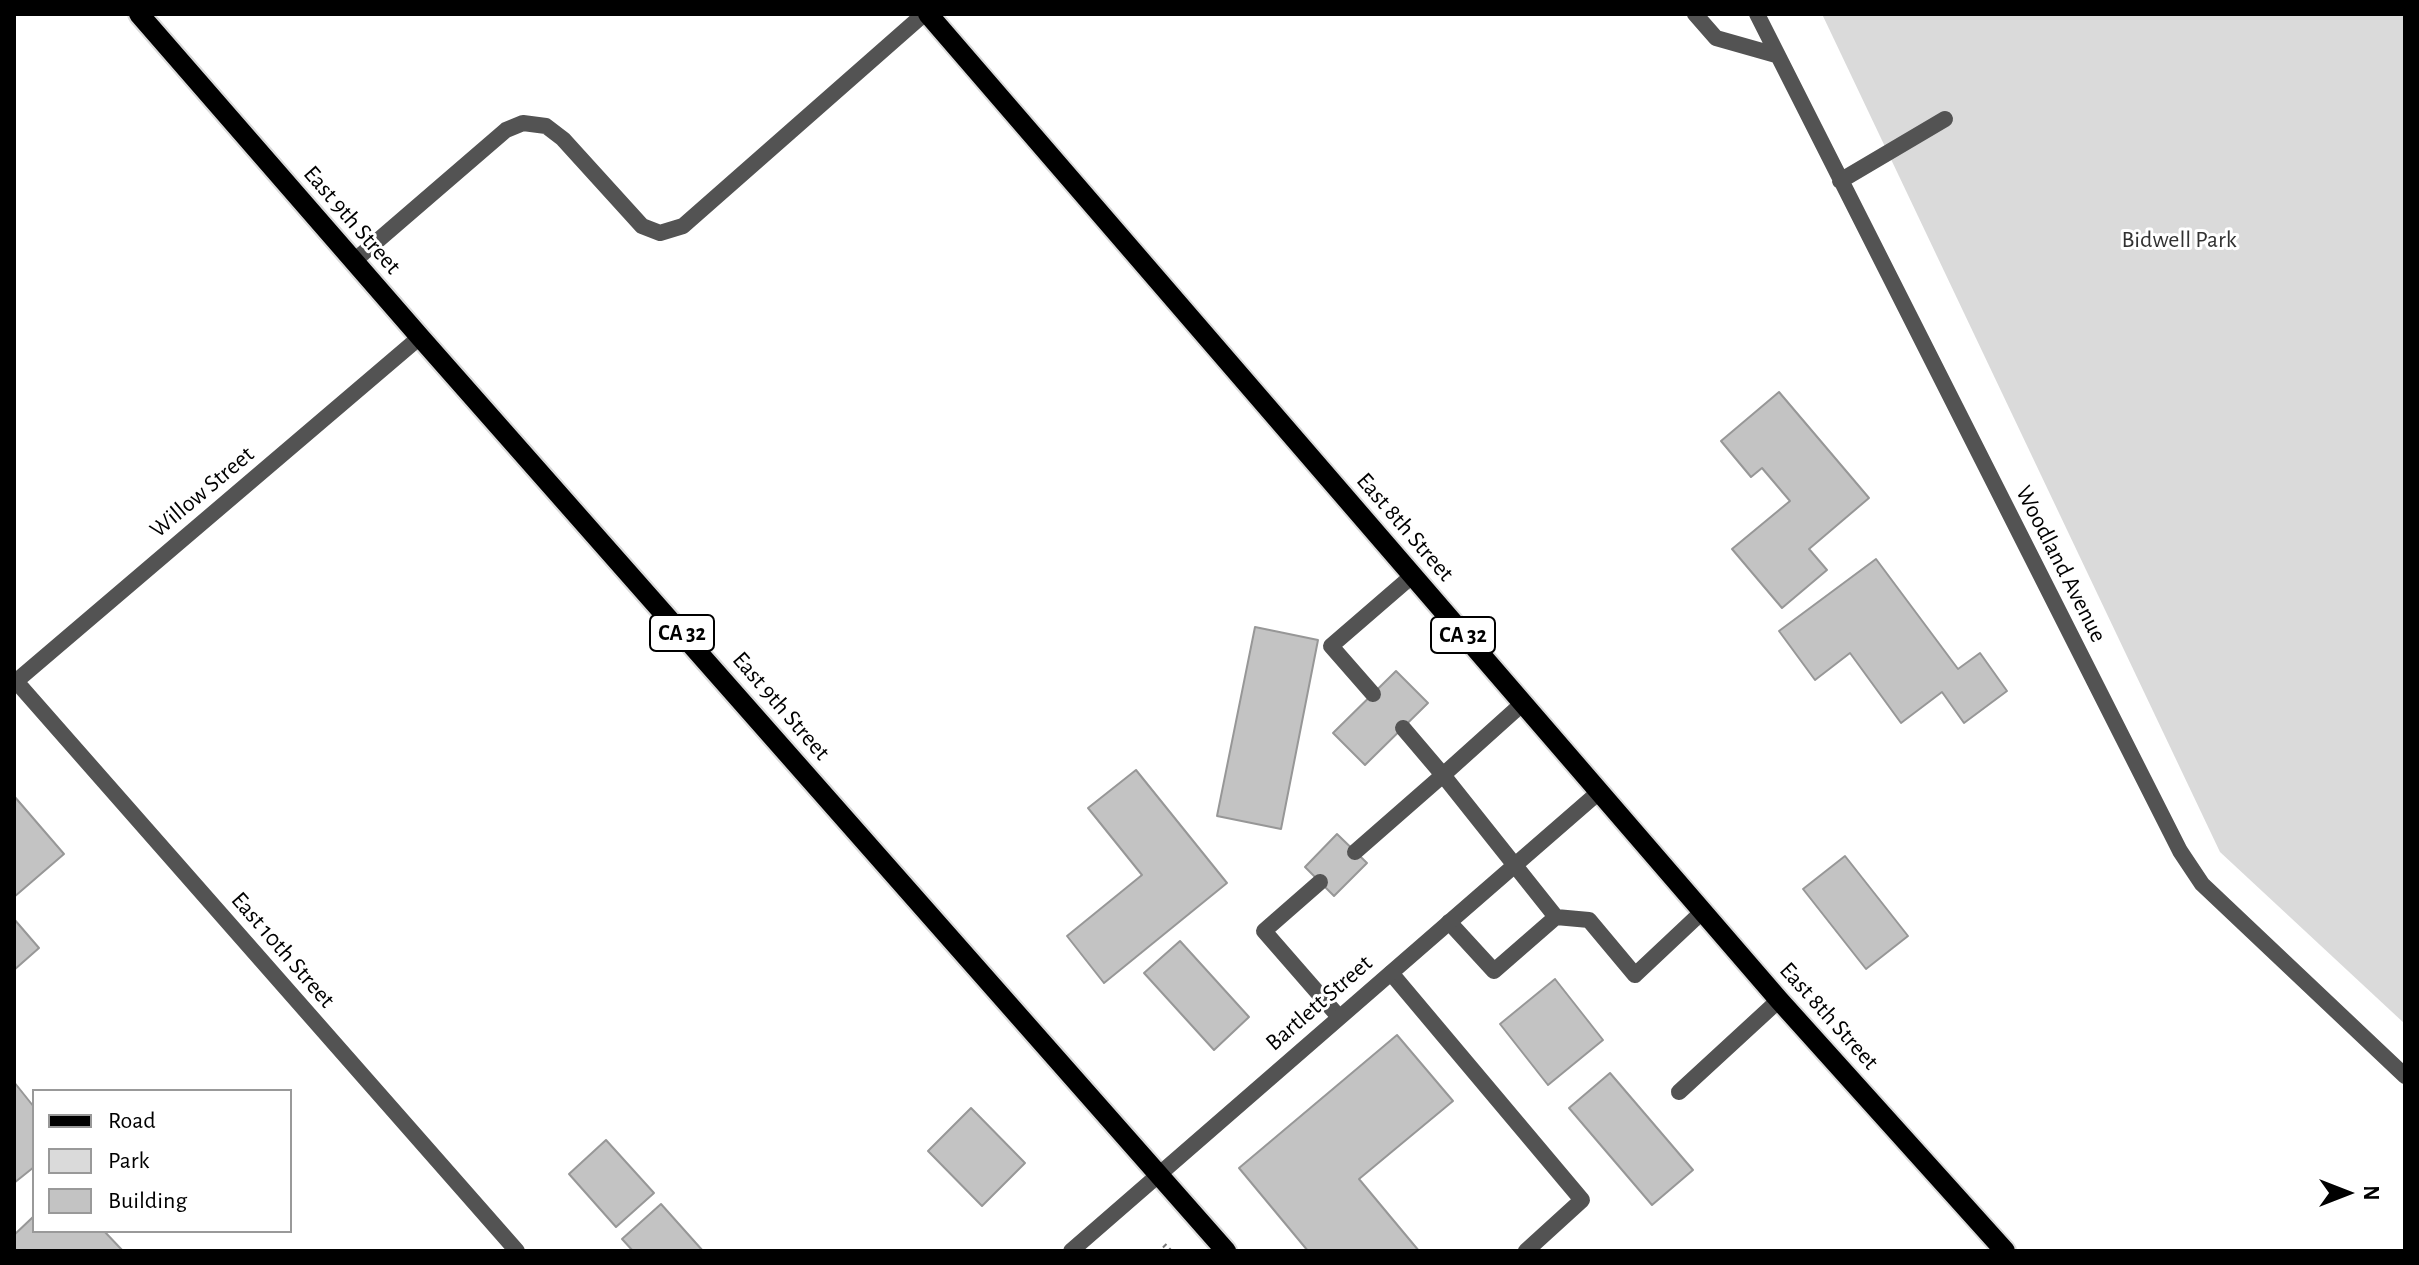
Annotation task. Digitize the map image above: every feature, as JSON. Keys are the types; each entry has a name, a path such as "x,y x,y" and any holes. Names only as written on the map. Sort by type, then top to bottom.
{"main road":[{"name":"East 9th Street","path":"139,14 1226,1251"},
{"name":"East 8th Street","path":"926,14 1702,912 2005,1251"}],"street":[{"path":"354,261 506,130 523,123 546,126 563,139 642,226 660,233 683,226 926,14"},
{"path":"1695,14 1716,38 1776,55"},
{"name":"Woodland Avenue","path":"1757,14 2180,851 2202,884 2405,1076"},
{"path":"1840,181 1945,119"},
{"name":"Willow Street","path":"15,681 420,337"},
{"path":"1373,694 1331,646 1412,576"},
{"name":"East 10th Street","path":"15,681 517,1251"},
{"path":"1355,852 1522,704"},
{"path":"1403,728 1556,917"},
{"name":"Bartlett Street","path":"1071,1251 1599,792"},
{"path":"1320,882 1264,931 1339,1017"},
{"path":"1449,922 1494,971 1556,917 1589,920 1635,975 1702,912"},
{"path":"1391,973 1582,1200 1526,1251"},
{"path":"1679,1092 1779,1000"}],"path":[{"path":"1164,1245 1170,1251"}],"green space":[{"name":"Bidwell Park","path":"1822,14 2405,14 2405,1024 2220,852"}],"building":[{"path":"1779,392 1869,498 1809,549 1827,570 1782,608 1732,549 1790,501 1762,468 1751,477 1721,441"},
{"path":"1876,559 1958,669 1980,653 2007,691 1964,723 1942,692 1901,723 1850,653 1815,680 1779,631"},
{"path":"1255,627 1318,640 1281,829 1217,816"},
{"path":"1396,671 1428,703 1365,765 1333,733"},
{"path":"1136,770 1227,883 1104,983 1067,936 1142,875 1088,808"},
{"path":"14,796 64,854 14,897"},
{"path":"1337,834 1367,863 1334,896 1305,867"},
{"path":"1845,856 1908,936 1866,969 1803,889"},
{"path":"14,919 39,948 14,970"},
{"path":"1180,941 1249,1017 1214,1050 1144,973"},
{"path":"1555,979 1603,1040 1548,1085 1500,1024"},
{"path":"1397,1035 1453,1101 1359,1179 1419,1251 1308,1251 1239,1168"},
{"path":"1610,1073 1693,1170 1652,1205 1569,1108"},
{"path":"14,1082 32,1104 32,1169 14,1183"},
{"path":"971,1108 1025,1163 982,1206 928,1151"},
{"path":"606,1140 654,1193 616,1227 569,1174"},
{"path":"661,1204 703,1251 633,1251 622,1239"},
{"path":"32,1218 32,1233 106,1233 123,1251 14,1251 14,1235"}]}
